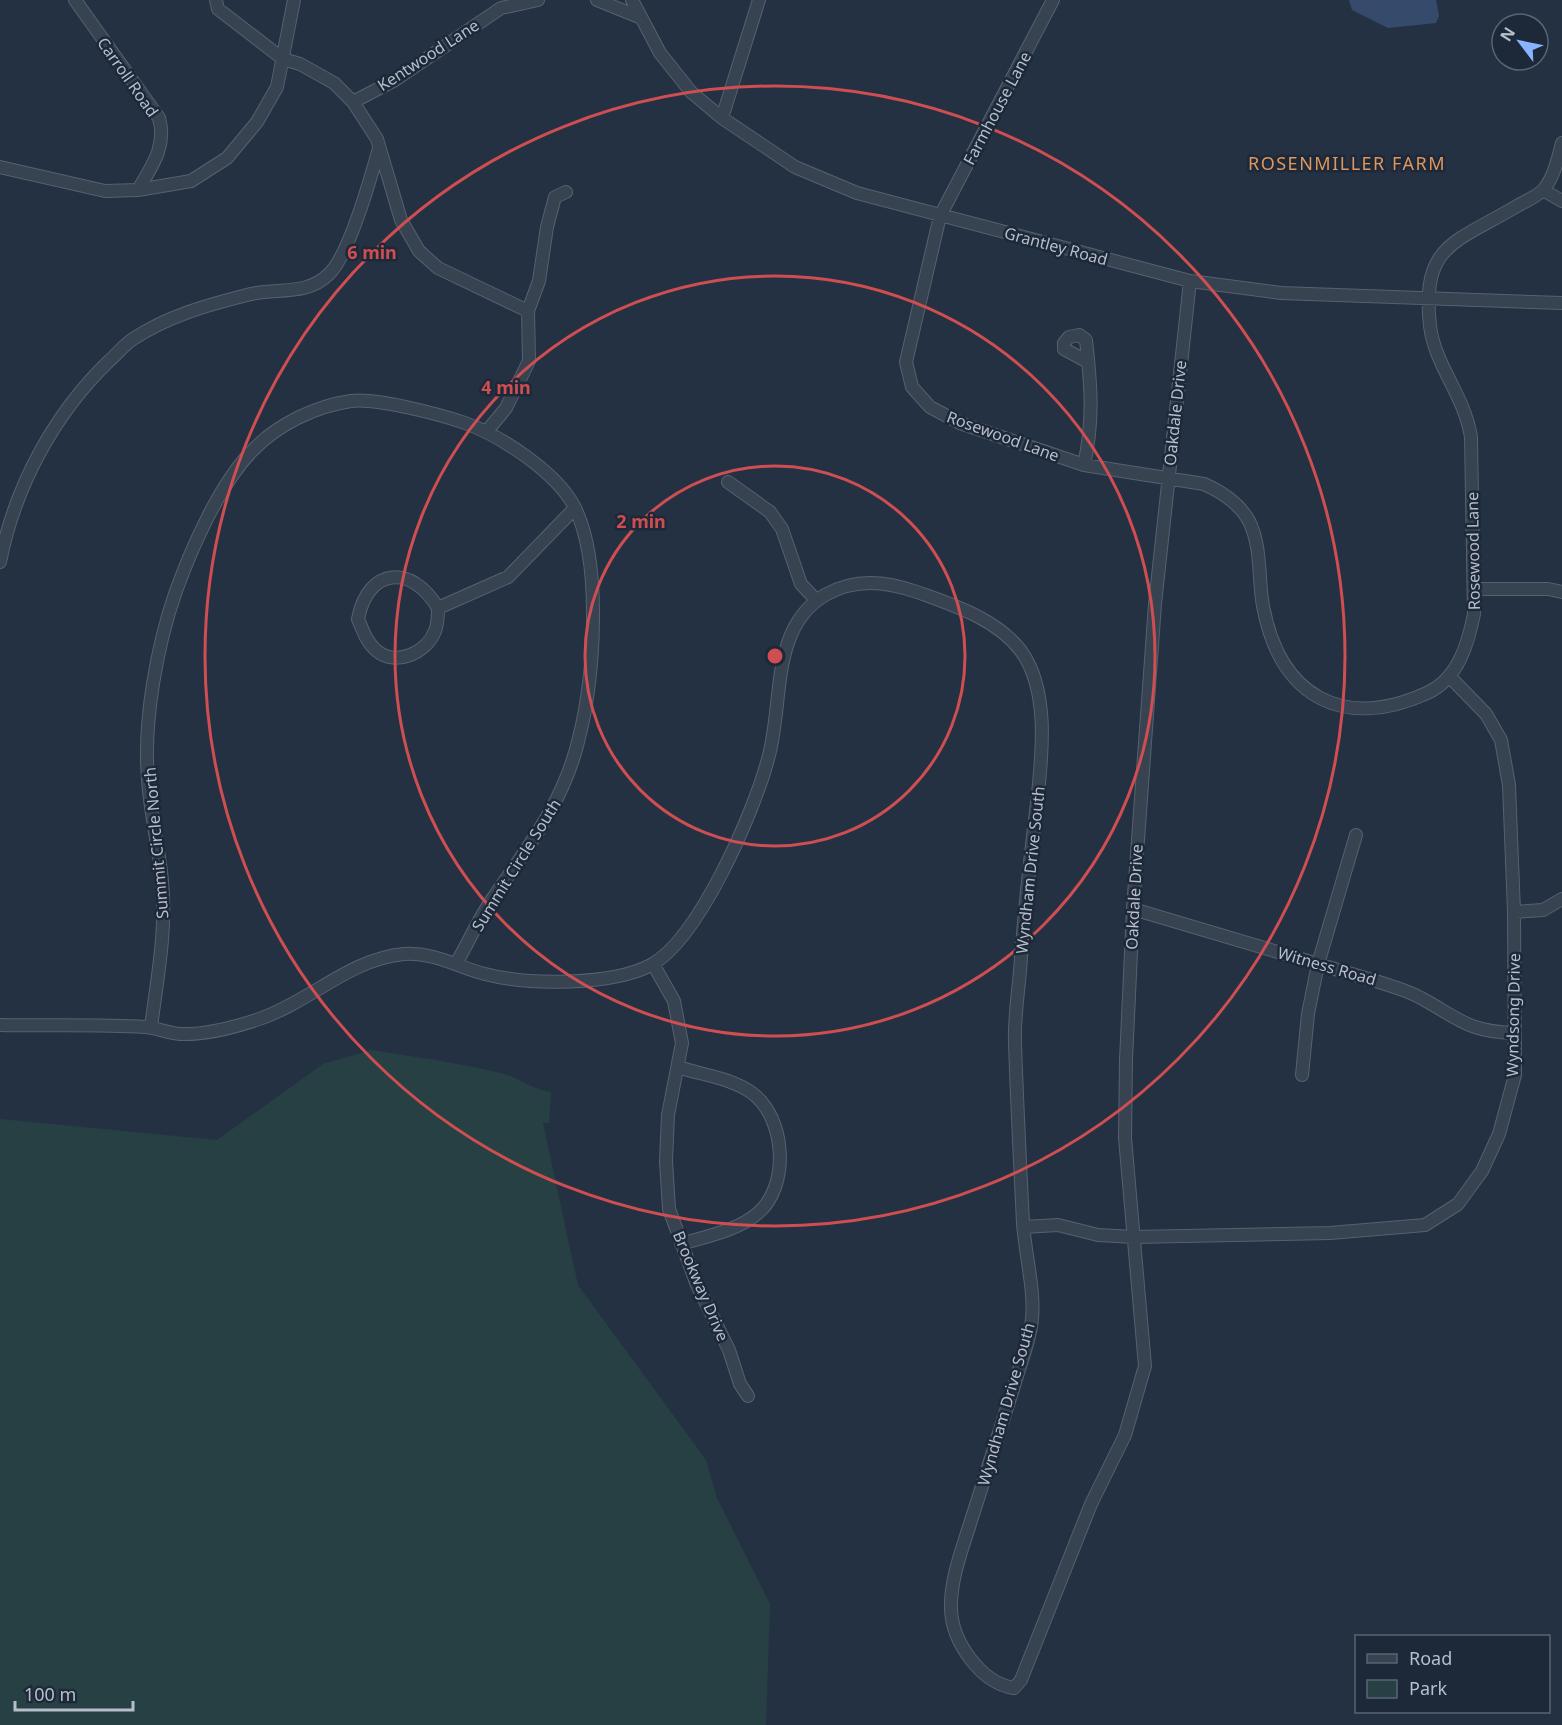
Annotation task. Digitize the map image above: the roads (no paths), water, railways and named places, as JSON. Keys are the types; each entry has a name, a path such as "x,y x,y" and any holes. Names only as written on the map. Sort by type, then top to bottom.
{"street":[{"name":"Carroll Road","path":"75,0 159,118 163,132 159,154 138,190"},
{"path":"216,0 218,9 283,59 300,64 334,83 353,102 379,148 401,220 419,251 438,268 528,311"},
{"path":"0,167 105,191 138,190 191,182 227,158 257,122 278,87 294,0"},
{"name":"Kentwood Lane","path":"353,102 395,80 501,8 538,0"},
{"path":"597,0 639,17"},
{"name":"Grantley Road","path":"632,0 639,17 673,71 691,92 722,118 778,157 815,177 857,193 1190,281 1281,293 1562,303"},
{"path":"722,118 759,0"},
{"name":"Farmhouse Lane","path":"940,216 1053,0"},
{"path":"1562,143 1557,162 1543,190 1562,201"},
{"path":"0,562 4,542 27,477 54,426 86,384 131,340 175,315 250,294 307,288 329,274 346,244 379,148"},
{"name":"Rosewood Lane","path":"940,216 906,362 912,387 930,407 960,423 1084,465 1204,484 1221,492 1248,520 1256,537 1263,604 1272,642 1285,667 1305,688 1324,699 1350,708 1377,710 1405,703 1432,691 1450,677 1469,641 1474,614 1471,437 1467,416 1433,340 1430,299 1432,268 1445,249 1543,190"},
{"path":"488,431 506,408 529,362 528,311 539,281 547,227 555,197 566,192"},
{"name":"Oakdale Drive","path":"1091,1504 1125,1435 1145,1366 1125,1138 1133,909 1154,615 1190,281"},
{"path":"1084,465 1091,431 1088,362"},
{"name":"Summit Circle North","path":"151,1027 163,929 162,881 147,777 150,711 161,646 176,592 199,537 228,483 254,449 288,423 323,408 354,400 440,414"},
{"name":"Summit Circle South","path":"440,414 488,431 558,482 575,508 587,539 592,651 588,696 579,741 565,785 541,830 491,901 457,962"},
{"path":"728,482 770,512 782,529 801,584 816,600"},
{"path":"438,608 508,577 575,508"},
{"path":"398,576 416,581 430,594 438,608 435,632 427,646 416,654 402,657 379,653 369,643 358,620 364,597 372,588 385,579 398,576"},
{"name":"Wyndham Drive South","path":"0,1025 151,1027 182,1034 230,1027 261,1018 300,1001 337,977 370,961 405,954 435,956 494,977 572,982 616,977 653,964 679,940 740,839 771,753 785,653 794,627 816,600 844,584 875,582 911,590 962,610 1000,629 1023,653 1036,684 1041,725 1039,785 1027,877 1015,1033 1024,1227 1033,1318 959,1559 951,1610 963,1649 978,1666 1003,1687 1014,1688 1021,1680 1091,1504"},
{"path":"1474,589 1548,589 1562,592"},
{"name":"Wyndsong Drive","path":"1024,1227 1058,1225 1098,1235 1134,1237 1330,1233 1425,1225 1458,1204 1482,1171 1499,1134 1515,1075 1514,912 1509,785 1501,740 1486,714 1450,677"},
{"path":"1302,1075 1308,1014 1318,964 1356,835"},
{"path":"1514,912 1543,910 1562,899"},
{"name":"Witness Road","path":"1133,909 1318,964 1419,997 1463,1024 1490,1033 1514,1033"},
{"name":"Brookway Drive","path":"653,964 674,1000 681,1043 668,1115 666,1161 669,1209 697,1285 729,1350 740,1384 748,1396"},
{"path":"678,1067 732,1082 753,1093 765,1106 775,1125 780,1168 773,1191 760,1211 744,1224 681,1244"}],"water":[{"path":"1349,0 1436,0 1439,16 1436,23 1388,28 1352,10"}],"district":[{"name":"ROSENMILLER FARM","path":"1347,164"}]}
